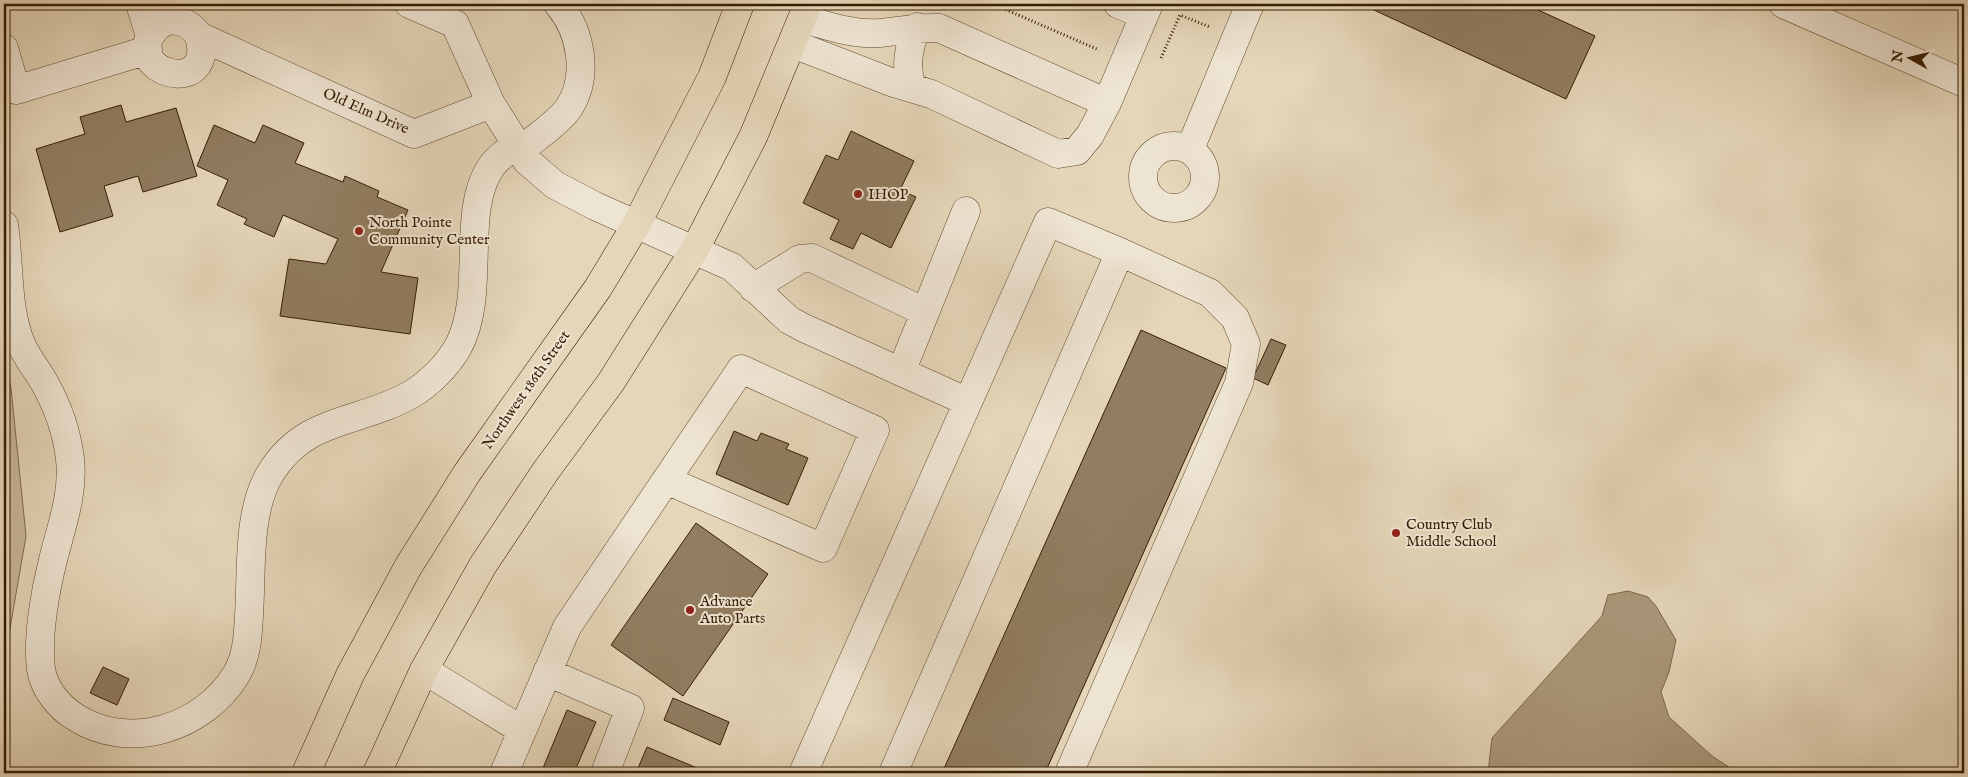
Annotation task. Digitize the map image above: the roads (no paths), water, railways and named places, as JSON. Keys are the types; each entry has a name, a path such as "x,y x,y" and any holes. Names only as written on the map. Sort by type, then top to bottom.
{"main road":[{"name":"Northwest 186th Street","path":"306,773 350,676 408,567 467,473 598,288 636,225 712,77 740,4"},
{"path":"377,773 424,670 483,565 545,472 611,382 695,249 753,137 805,11"}],"street":[{"path":"4,48 16,90 149,43 158,26 171,20 191,20 202,51 196,66 187,72 177,75 167,74 150,60 149,43 140,4"},
{"path":"409,4 455,24 491,104 519,147 541,175 555,185 636,225 695,249 732,267 789,320 968,402"},
{"path":"4,225 13,317 22,346 46,385 67,437 71,463 66,511 53,561 46,600 41,637 41,671 51,694 61,708 78,720 97,729 120,734 144,734 170,728 198,715 224,690 237,673 244,655 248,632 255,514 268,477 285,452 320,428 410,395 432,378 455,352 466,331 471,306 477,209 482,186 492,165 519,147 567,109 577,90 581,70 578,44 571,20 558,4"},
{"path":"793,44 931,94 1058,154 1077,151 1090,135 1107,103 1146,9 1118,4"},
{"path":"1190,150 1250,4"},
{"path":"1783,4 1964,82"},
{"path":"805,11 854,32 880,33 917,27 939,28 1107,103"},
{"name":"Old Elm Drive","path":"191,20 414,134 491,104"},
{"path":"912,88 907,70 907,56 917,27"},
{"path":"901,372 966,211"},
{"path":"803,773 1048,222 1210,293 1235,318 1246,344 1239,383 1069,773"},
{"path":"893,773 1120,252"},
{"path":"753,288 800,259 812,258 925,312"},
{"path":"504,773 567,626 741,369 874,430 823,548 666,480"},
{"path":"424,670 522,730"},
{"path":"547,672 630,708 605,773"}],"place":[{"name":"IHOP","path":"858,194"},
{"name":"North Pointe Community Center","path":"359,231"},
{"name":"Country Club Middle School","path":"1396,533"},
{"name":"Advance Auto Parts","path":"690,610"}]}
